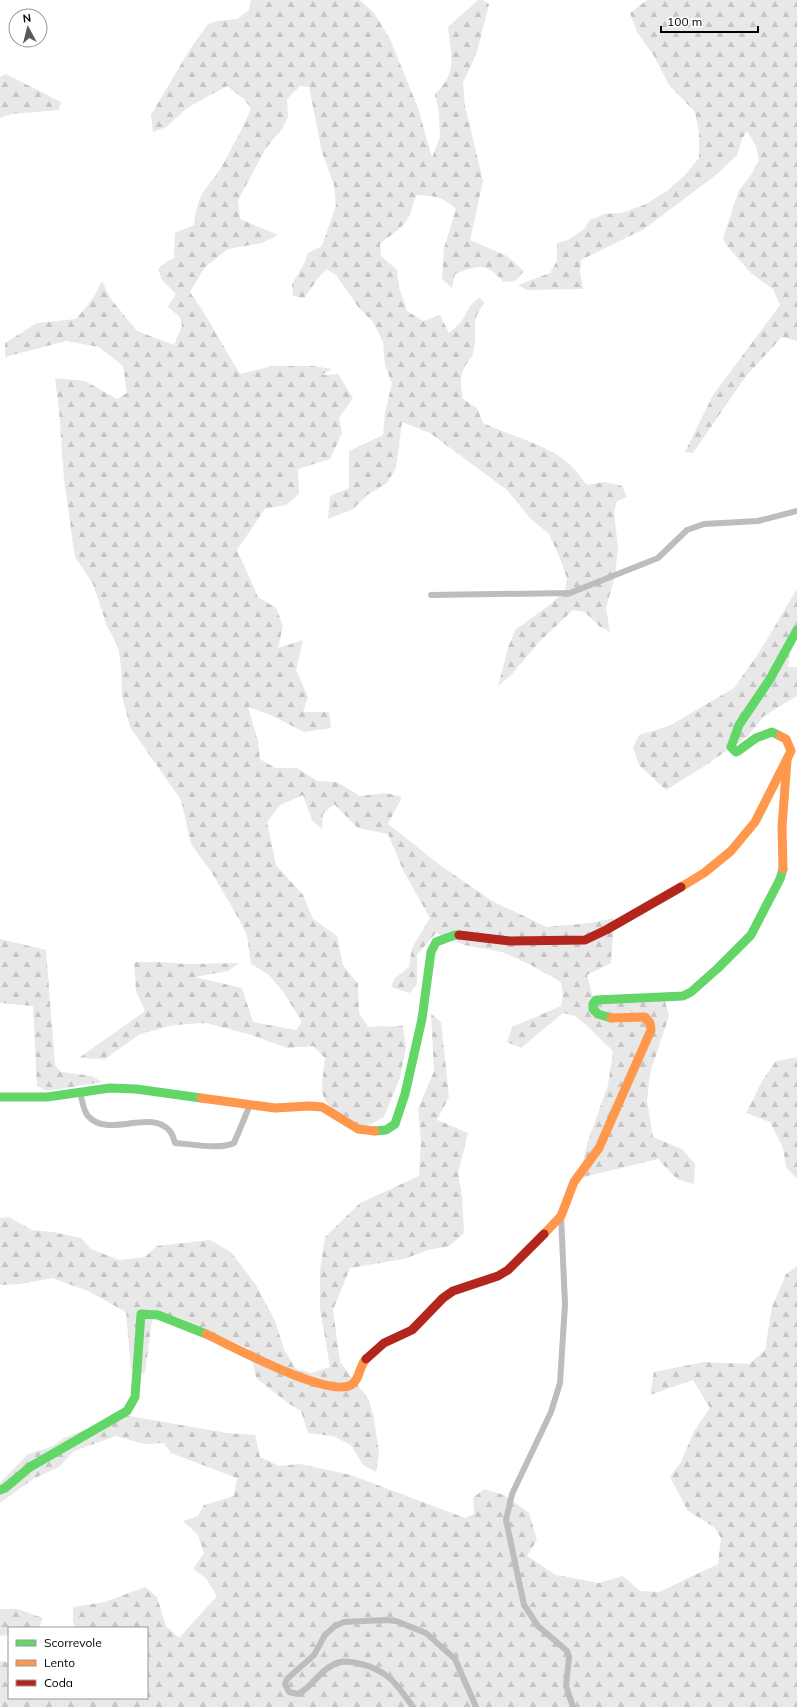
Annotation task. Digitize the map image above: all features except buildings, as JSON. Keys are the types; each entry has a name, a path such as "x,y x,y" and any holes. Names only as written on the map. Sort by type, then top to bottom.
{"street":[{"path":"431,595 570,593 658,558 687,530 704,524 758,521 797,511"},
{"path":"0,1097 47,1097 110,1088 136,1088 275,1108 308,1106 322,1107 358,1129 372,1131 386,1130 395,1124 406,1094 422,1019 431,952 436,942 455,935 510,941 585,940 606,930 704,873 731,851 755,822 791,751 786,739 772,732 752,740 747,747 739,751 736,752 731,747 738,724 760,694 797,630"},
{"path":"573,1707 566,1686 569,1657 567,1651 538,1626 524,1605 506,1520 512,1494 551,1412 560,1383 564,1304 561,1216 574,1182 598,1148 651,1030 650,1023 645,1017 611,1018 600,1016 593,1009 593,1004 596,1000 682,996 691,992 717,969 751,935 783,871 782,827 787,760"},
{"path":"80,1092 87,1115 101,1124 141,1122 160,1123 170,1131 175,1143 201,1145 227,1146 234,1143 250,1105"},
{"path":"0,1490 5,1488 30,1466 127,1411 135,1397 141,1314 158,1315 191,1327 304,1380 337,1388 351,1385 356,1380 364,1360 384,1343 412,1330 422,1322 443,1298 453,1291 498,1276 508,1270 561,1216"},
{"path":"413,1707 397,1685 382,1672 368,1666 349,1661 336,1663 329,1666 312,1683 298,1694 289,1692 285,1684 287,1679 314,1656 325,1634 335,1626 344,1622 385,1620 396,1622 426,1633 455,1658 476,1707"}],"green space":[{"path":"251,0 360,0 374,13 390,39 418,108 432,158 440,137 439,113 435,94 447,79 451,64 448,27 478,0 483,0 489,4 477,52 463,83 465,106 483,181 470,240 507,256 524,271 515,281 503,282 497,275 486,268 475,267 455,274 452,288 442,279 444,248 456,209 447,201 429,196 417,195 410,215 405,222 399,229 380,244 381,256 397,270 399,287 407,311 423,321 440,315 449,333 462,321 470,306 479,297 485,303 475,321 475,345 472,356 463,370 461,382 463,399 477,408 483,423 558,455 573,467 587,485 605,482 622,486 627,497 617,501 614,512 618,548 615,576 606,608 610,632 599,626 585,612 573,610 539,642 512,674 498,686 508,648 515,630 552,603 565,590 567,578 549,534 530,518 507,490 430,433 402,422 396,468 387,483 367,495 353,509 328,519 330,496 349,488 349,451 383,435 385,413 392,383 385,366 383,342 373,322 359,308 336,275 326,269 304,298 293,296 292,284 304,264 308,253 322,246 336,205 334,185 322,152 309,87 300,86 287,99 288,117 282,129 266,148 238,200 240,219 278,235 262,243 228,249 205,267 190,292 240,374 272,366 312,366 332,369 322,375 338,374 353,398 339,418 342,433 330,459 298,469 299,494 286,505 265,509 237,550 258,597 276,608 283,626 278,648 303,640 296,670 308,697 303,712 329,712 331,728 304,732 271,715 248,707 258,741 260,759 275,768 297,768 317,781 337,782 360,796 386,793 402,797 388,824 440,865 492,901 547,927 590,923 614,918 611,963 587,975 594,1001 665,1001 669,1016 650,1073 647,1101 653,1137 682,1149 695,1164 694,1184 677,1179 658,1159 579,1178 588,1141 608,1085 613,1051 575,1016 563,1013 521,1048 507,1042 512,1027 561,1006 563,994 561,982 529,964 502,952 464,945 436,933 417,955 417,984 410,993 391,987 394,979 409,967 412,948 430,918 404,872 388,834 358,828 334,804 323,814 322,829 312,820 303,795 280,805 267,822 276,865 303,895 313,919 337,936 343,965 358,984 359,1013 368,1027 403,1026 406,1047 400,1078 384,1117 367,1125 355,1124 342,1118 331,1108 324,1098 322,1090 325,1058 313,1046 288,1048 248,1034 206,1023 174,1025 140,1034 105,1059 79,1058 145,1011 136,991 134,962 186,964 239,963 228,971 195,977 242,988 253,1022 296,1030 302,1022 284,993 269,975 251,964 247,936 240,921 212,873 191,844 181,800 130,727 122,695 121,665 118,647 107,626 93,584 75,557 64,480 59,409 55,378 85,381 117,399 127,393 123,366 99,347 66,341 5,357 5,343 37,323 76,319 94,297 102,281 110,298 137,331 174,345 182,326 180,317 168,307 176,294 162,280 158,269 166,262 174,258 175,233 194,225 200,198 222,166 241,131 251,108 244,99 227,86 187,108 166,127 153,132 151,115 190,49 208,24 218,21 237,19 249,10"},
{"path":"647,0 797,0 797,341 782,337 746,376 693,453 685,452 713,395 780,305 773,289 751,273 727,246 723,238 739,190 751,175 759,160 756,146 747,131 742,139 737,155 716,175 644,229 581,260 580,272 583,289 527,290 518,285 550,273 557,261 557,243 568,240 584,229 590,220 604,214 621,213 644,205 667,191 684,176 699,158 699,133 695,112 669,85 654,56 637,32 630,13"},
{"path":"6,74 61,102 59,110 11,114 0,118 0,77"},
{"path":"797,589 797,638 790,652 788,667 797,667 797,696 764,716 748,736 666,790 639,765 633,747 639,735 669,726 734,688 760,651"},
{"path":"0,939 46,950 55,1065 61,1072 92,1076 102,1082 47,1091 37,1086 33,1006 0,1003"},
{"path":"431,1014 441,1022 449,1097 437,1120 468,1133 458,1173 462,1196 464,1233 449,1246 428,1250 404,1259 350,1268 333,1310 340,1362 369,1400 374,1418 379,1454 376,1472 363,1465 351,1445 333,1436 308,1433 301,1411 288,1403 256,1378 250,1349 174,1316 153,1313 145,1373 142,1374 131,1369 126,1312 88,1291 52,1278 20,1284 0,1285 0,1218 9,1217 32,1230 53,1232 81,1238 91,1249 119,1260 145,1257 157,1246 210,1240 231,1252 256,1285 275,1321 284,1349 295,1368 311,1373 330,1367 320,1309 320,1271 325,1237 360,1203 419,1176 421,1141 418,1109 434,1071"},
{"path":"797,1057 797,1179 786,1167 783,1148 770,1122 746,1113 762,1081 776,1061"},
{"path":"797,1266 797,1707 0,1707 0,1661 8,1662 8,1699 148,1699 148,1627 75,1627 73,1623 73,1607 105,1602 145,1587 157,1597 166,1626 179,1638 217,1596 206,1578 193,1569 204,1553 198,1535 183,1521 198,1516 204,1505 234,1496 237,1478 171,1453 164,1443 144,1444 116,1436 74,1451 59,1467 33,1479 0,1503 0,1483 28,1454 51,1447 64,1438 123,1415 227,1433 255,1435 260,1457 279,1466 300,1464 351,1475 465,1518 474,1514 473,1498 484,1489 504,1495 529,1513 537,1540 527,1556 556,1575 599,1583 623,1576 640,1591 659,1592 718,1564 721,1538 714,1527 688,1511 670,1477 681,1462 694,1431 710,1408 693,1380 650,1395 654,1372 704,1362 749,1364 765,1350 772,1307 786,1274"},
{"path":"0,1609 18,1609 43,1618 39,1627 8,1627 8,1635 0,1636"}],"traffic: fast":[{"path":"780,736 772,732 756,738 736,752 731,747 739,725 770,679 797,630"},
{"path":"611,1018 598,1014 593,1009 593,1004 596,1000 683,996 691,992 717,969 751,935 780,879 783,869"},
{"path":"375,1131 386,1130 395,1124 405,1094 422,1019 431,952 436,942 459,935"},
{"path":"0,1097 47,1097 110,1088 136,1089 201,1098"},
{"path":"0,1490 5,1488 30,1467 127,1411 135,1397 141,1314 158,1315 206,1334"}],"traffic: slow":[{"path":"681,887 704,873 731,851 755,822 791,751 786,739 780,736"},
{"path":"783,869 782,827 787,760"},
{"path":"544,1234 561,1216 574,1182 599,1148 651,1030 650,1023 645,1017 611,1018"},
{"path":"201,1098 275,1108 309,1106 322,1107 358,1129 375,1131"},
{"path":"206,1334 257,1359 301,1378 339,1387 354,1383 366,1359"}],"traffic: jam":[{"path":"459,935 510,941 585,940 606,930 681,887"},
{"path":"366,1359 384,1343 412,1330 443,1298 453,1291 498,1276 508,1270 544,1234"}]}
